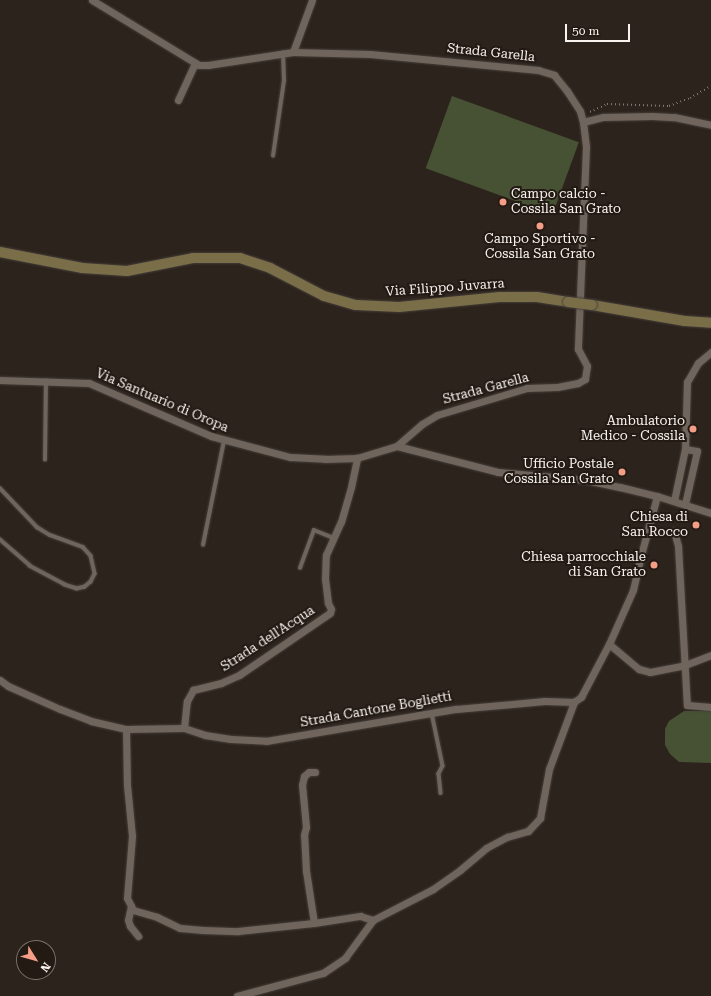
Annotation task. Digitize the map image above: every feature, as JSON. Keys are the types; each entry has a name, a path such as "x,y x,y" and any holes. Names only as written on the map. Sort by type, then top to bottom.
{"main road":[{"name":"Via Filippo Juvarra","path":"0,252 82,268 127,271 193,258 240,258 270,268 324,296 356,305 399,307 500,297 537,297 711,324"}],"street":[{"path":"293,52 312,0"},
{"name":"Strada Garella","path":"95,1 195,63 208,65 293,52 370,54 538,70 554,75 567,91 582,120 586,147 578,349 587,366 585,379 578,383 558,387 527,388 437,415 422,424 397,446"},
{"path":"178,100 195,63"},
{"path":"582,120 603,117 652,116 674,117 711,125"},
{"path":"674,501 685,449 687,382 698,362 711,352"},
{"name":"Via Santuario di Oropa","path":"0,380 79,381 99,386 195,430 224,440 290,457 325,459 357,458 397,446"},
{"path":"397,446 498,472 586,480 657,496 711,513"},
{"path":"684,504 697,451 685,449"},
{"name":"Strada dell'Acqua","path":"184,728 187,700 193,690 221,683 239,675 330,613 331,609 328,603 325,566 326,555 334,538 347,501 357,458"},
{"path":"237,996 323,973 345,958 373,920 433,889 460,870 486,848 507,837 528,831 540,818 550,770 574,702 582,697 634,590 641,555 657,496"},
{"path":"674,531 678,546 687,705 711,707"},
{"path":"609,644 638,669 650,672 685,666 711,655"},
{"name":"Strada Cantone Boglietti","path":"0,680 8,686 91,721 126,729 184,728 205,735 231,739 266,741 456,709 545,701 574,702"},
{"path":"126,729 127,785 132,836 127,898 133,910 157,917 180,928 238,931 314,923 360,916 373,920"},
{"path":"314,923 306,871 304,835 306,827 302,785 304,776 309,772 315,772"},
{"path":"131,906 128,920 130,926 138,936"}],"lane":[{"path":"272,156 284,81 283,53"},
{"path":"45,460 46,380"},
{"path":"203,545 224,440"},
{"path":"0,488 37,527 50,535 83,547 90,556 95,574 91,582 85,587 77,589 65,586 30,566 15,555 0,540"},
{"path":"300,568 314,530 334,538"},
{"path":"432,713 443,766 439,774 441,793"}],"path":[{"path":"582,120 597,107 607,104 669,106 690,98 711,86"}],"green space":[{"path":"452,96 579,142 553,215 426,168"},
{"path":"684,711 711,711 711,763 679,762 670,754 665,745 665,729 669,721"}],"place":[{"name":"Campo calcio - Cossila San Grato","path":"503,202"},
{"name":"Campo Sportivo - Cossila San Grato","path":"540,226"},
{"name":"Ambulatorio Medico - Cossila","path":"693,429"},
{"name":"Ufficio Postale Cossila San Grato","path":"622,472"},
{"name":"Chiesa di San Rocco","path":"696,525"},
{"name":"Chiesa parrocchiale di San Grato","path":"654,565"}]}
